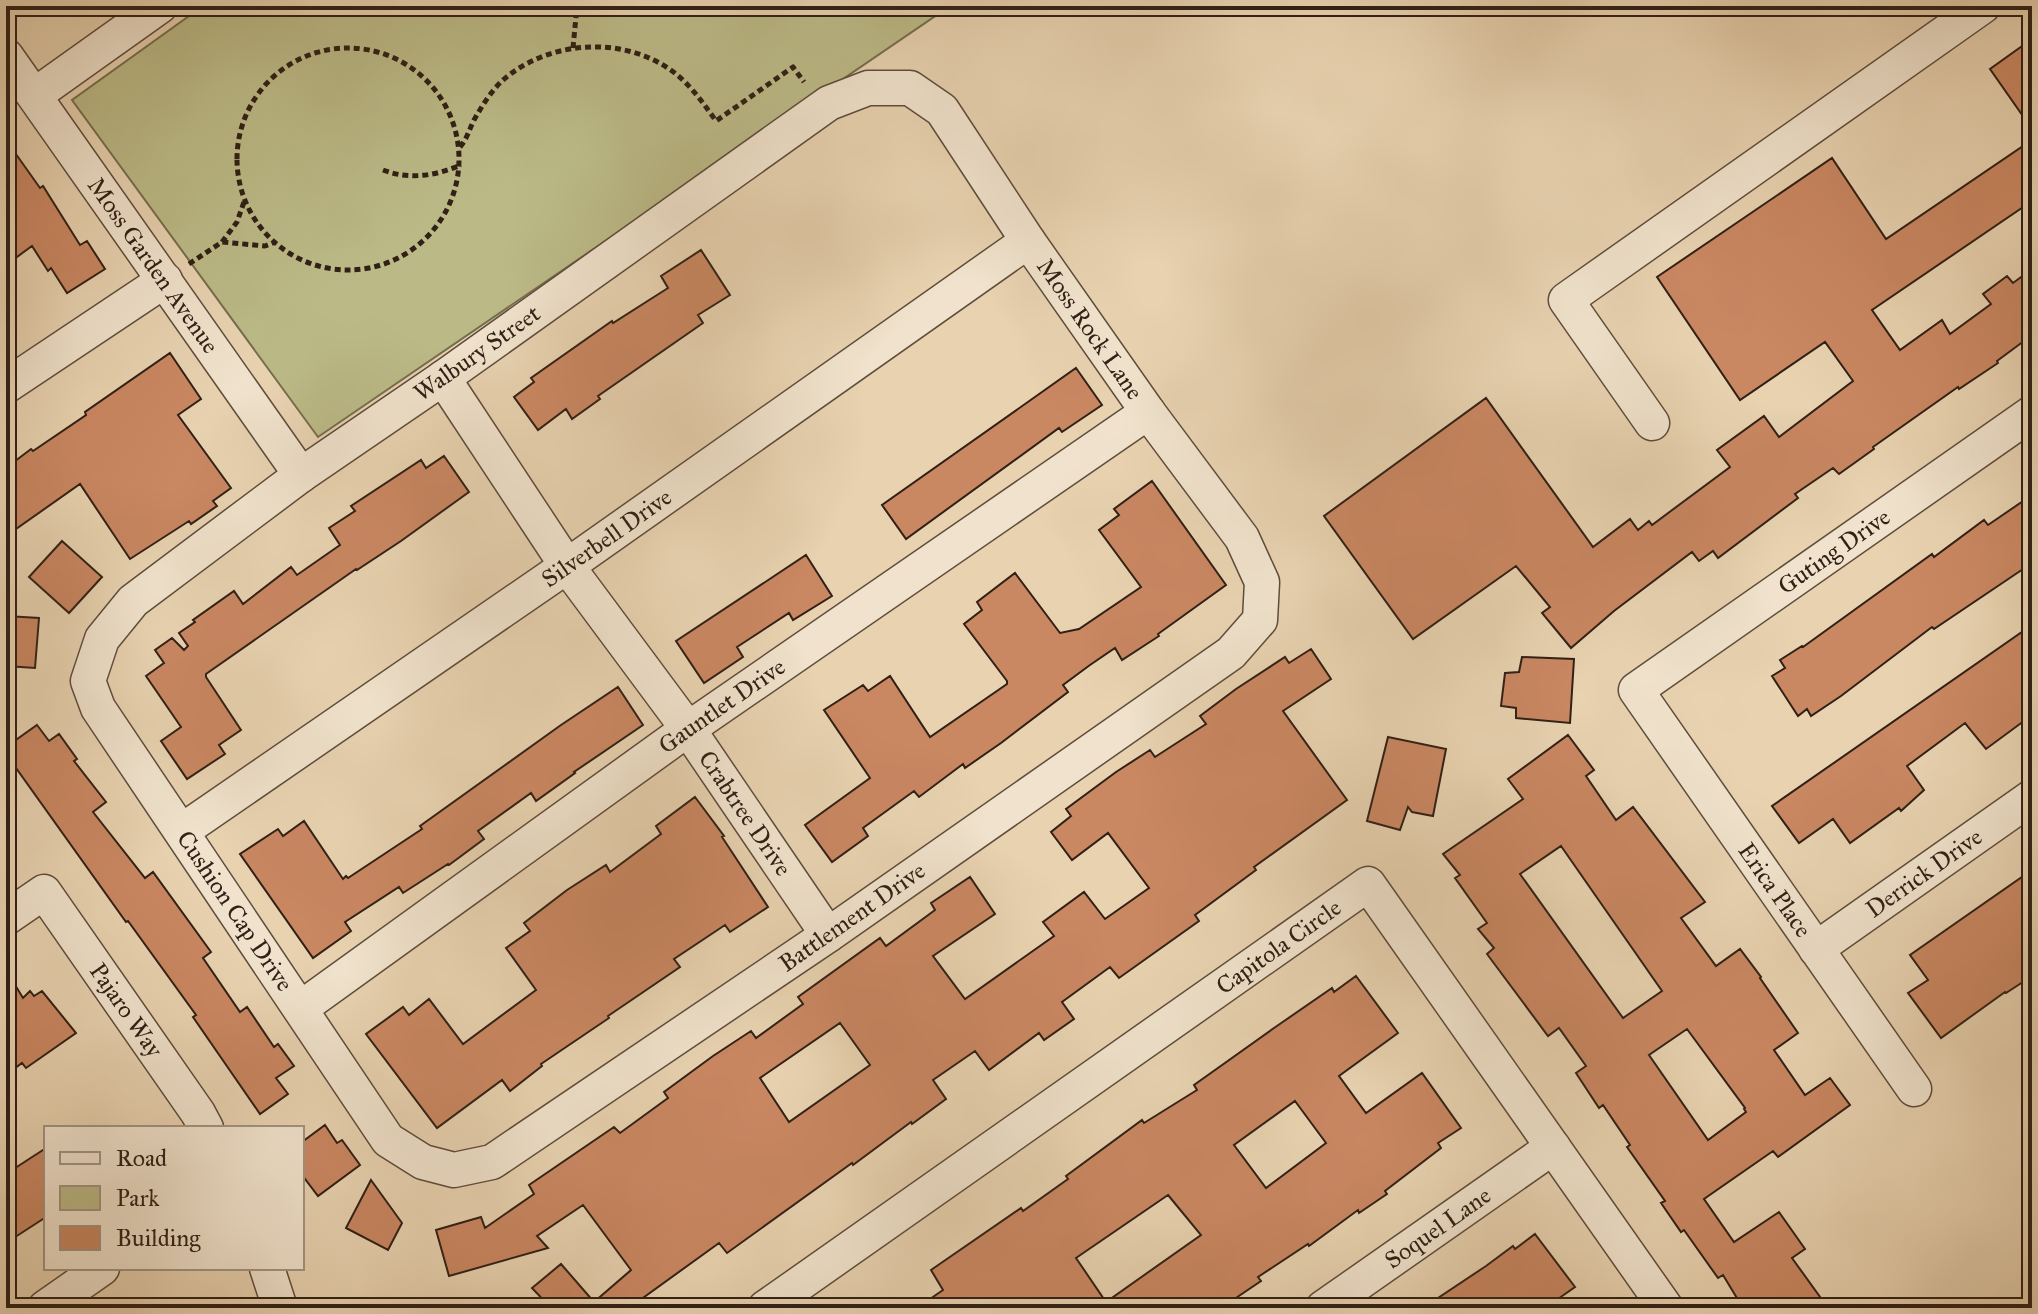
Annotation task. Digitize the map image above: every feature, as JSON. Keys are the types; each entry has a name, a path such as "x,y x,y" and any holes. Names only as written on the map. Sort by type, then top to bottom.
{"street":[{"path":"35,95 160,6"},
{"path":"1652,423 1566,300 1983,6"},
{"name":"Moss Garden Avenue","path":"6,56 301,475"},
{"name":"Walbury Street","path":"102,639 133,601 301,475 443,378 823,107 868,88"},
{"name":"Moss Rock Lane","path":"868,88 910,88 942,110 1028,241 1148,412 1242,538 1262,582 1260,620"},
{"name":"Silverbell Drive","path":"182,831 567,566 1028,241"},
{"path":"6,386 165,280"},
{"name":"Crabtree Drive","path":"443,378 567,566 688,729 828,935"},
{"name":"Gauntlet Drive","path":"301,1008 688,729 1148,412"},
{"name":"Guting Drive","path":"1636,690 2032,413"},
{"name":"Battlement Drive","path":"423,1162 454,1170 492,1162 828,935 1231,653 1260,620"},
{"name":"Cushion Cap Drive","path":"102,639 88,681 98,708 388,1140 423,1162"},
{"name":"Erica Place","path":"1636,690 1914,1089"},
{"name":"Derrick Drive","path":"1816,949 2032,797"},
{"name":"Capitola Circle","path":"765,1308 1368,884 1666,1308"},
{"name":"Pajaro Way","path":"6,918 44,892 205,1126"},
{"name":"Soquel Lane","path":"1323,1308 1553,1147"},
{"path":"45,1308 99,1270"},
{"path":"268,1270 280,1308"}],"path":[{"path":"573,48 577,6"},
{"path":"459,148 466,141 485,101 503,80 534,61 589,46 623,49 660,63 692,89 716,121 793,67 823,107"},
{"path":"331,48 364,48 396,57 424,76 445,101 458,132 461,165 453,200 434,231 407,254 396,259 374,268 338,271 303,262 273,243 244,201 237,169 239,136 251,104 271,78 299,58 331,48"},
{"path":"383,170 425,176 461,165"},
{"path":"165,280 222,242 237,222 244,201"},
{"path":"222,242 265,246 273,243"}],"green space":[{"path":"203,6 947,8 318,437 72,100"}],"building":[{"path":"2032,39 2032,129 1990,69"},
{"path":"6,140 40,188 43,186 80,245 87,241 105,269 67,293 32,246 6,265"},
{"path":"2032,140 2032,201 1872,310 1900,350 1942,320 1950,334 1991,304 1983,294 2007,276 2013,283 2032,269 2032,335 1998,363 1958,387 1839,474 1833,468 1795,494 1798,498 1718,558 1713,551 1699,561 1692,552 1571,648 1542,613 1550,607 1516,566 1413,639 1324,516 1486,398 1593,547 1630,519 1638,530 1649,521 1652,525 1730,467 1717,450 1764,416 1779,437 1853,381 1825,342 1740,400 1657,277 1832,158 1886,239"},
{"path":"701,250 730,295 698,315 703,323 598,396 600,399 572,419 566,409 538,430 514,397 534,382 531,378 612,321 668,288 661,276"},
{"path":"170,353 201,399 178,415 231,488 213,501 217,506 130,559 80,484 6,536 6,468 86,415 85,412"},
{"path":"1076,368 1102,405 1062,432 1059,428 906,539 882,505"},
{"path":"444,456 469,492 206,674 241,730 219,745 225,754 187,779 161,741 181,727 146,676 164,663 155,650 172,638 184,650 188,646 179,633 234,591 243,604 291,567 297,575 340,545 329,528 355,511 351,506 421,460 426,468"},
{"path":"1152,481 1226,585 1122,660 1115,648 1090,665 1063,685 1068,692 1001,743 965,768 963,764 919,797 914,791 863,828 868,836 832,862 805,825 870,778 824,710 863,685 868,691 890,676 930,737 1007,684 964,624 982,610 977,602 1015,573 1060,633 1079,629 1141,587 1099,530 1119,515 1114,509"},
{"path":"2032,495 2032,563 1934,629 1932,627 1811,716 1807,709 1798,716 1772,676 1785,668 1780,660 1803,647 1932,554 1934,557 1984,520 1988,525"},
{"path":"62,541 102,577 69,613 29,577"},
{"path":"806,555 832,596 793,620 789,613 737,647 743,657 704,683 676,641"},
{"path":"6,616 39,618 35,668 6,666"},
{"path":"2032,625 2032,715 1986,749 1965,723 1907,766 1924,790 1901,811 1899,808 1850,843 1833,819 1799,843 1772,806"},
{"path":"1311,649 1331,679 1283,711 1347,800 1254,867 1256,870 1195,915 1199,921 1119,978 1110,967 1062,1002 1074,1019 1044,1040 1039,1033 989,1070 975,1051 933,1080 946,1099 727,1253 719,1243 629,1308 551,1308 532,1288 561,1264 594,1302 631,1270 583,1205 537,1236 548,1248 449,1276 436,1230 481,1217 485,1228 534,1194 529,1185 614,1127 620,1133 668,1098 664,1092 713,1056 751,1031 756,1038 803,1004 798,997 880,938 886,946 935,910 931,903 970,877 995,914 933,956 965,999 1054,936 1043,922 1084,892 1105,919 1149,888 1108,833 1072,860 1051,832 1071,816 1066,809 1116,772 1150,750 1155,757 1206,724 1200,716 1236,689 1285,657 1289,663","holes":["840,1023 870,1065 789,1122 760,1078"]},
{"path":"1522,657 1574,659 1570,723 1516,718 1516,708 1501,706 1505,673 1519,672"},
{"path":"618,687 643,725 536,801 531,793 478,831 484,839 449,865 403,893 399,887 345,922 351,931 313,958 240,854 278,829 283,836 304,821 343,879 348,878 422,829 420,826"},
{"path":"37,725 49,741 59,734 77,759 74,761 106,802 93,812 145,878 153,872 211,952 203,958 240,1012 247,1007 274,1047 278,1044 294,1066 276,1078 288,1094 260,1114 193,1017 196,1015 6,754 6,747"},
{"path":"1568,735 1594,770 1586,776 1616,820 1633,807 1705,902 1681,918 1716,966 1740,949 1798,1033 1774,1050 1805,1095 1830,1078 1850,1105 1778,1157 1773,1151 1704,1199 1734,1242 1779,1212 1805,1249 1792,1258 1828,1308 1743,1308 1723,1275 1718,1278 1661,1203 1665,1201 1627,1147 1630,1145 1603,1105 1599,1108 1576,1073 1586,1066 1559,1028 1548,1036 1487,954 1494,948 1478,929 1487,923 1455,878 1460,875 1443,854 1523,799 1508,779","holes":["1561,846 1662,991 1623,1018 1520,874","1687,1029 1746,1112 1708,1140 1649,1055"]},
{"path":"1388,737 1446,749 1433,816 1412,812 1408,807 1400,830 1367,821"},
{"path":"695,797 724,836 768,907 730,932 725,925 674,959 680,967 541,1064 510,1091 502,1080 437,1128 366,1034 403,1007 409,1015 429,999 463,1044 536,990 506,948 530,931 524,923 606,865 610,872 661,834 656,826"},
{"path":"2032,870 2032,976 1941,1038 1908,993 1928,980 1910,955"},
{"path":"6,970 23,998 30,991 34,996 42,991 76,1033 26,1068 22,1063 6,1075"},
{"path":"1356,976 1398,1033 1339,1076 1366,1113 1422,1073 1461,1128 1438,1143 1441,1148 1385,1191 1387,1194 1258,1277 1261,1281 1221,1308 917,1308 943,1290 931,1270 1021,1208 1023,1211 1142,1120 1144,1123 1197,1090 1194,1085 1332,988 1334,992","holes":["1295,1101 1326,1143 1266,1188 1234,1145","1168,1195 1201,1235 1106,1302 1076,1258"]},
{"path":"325,1125 337,1143 342,1140 360,1165 318,1196 304,1178 304,1141"},
{"path":"44,1149 44,1218 6,1243 6,1174"},
{"path":"371,1180 402,1223 388,1250 346,1228"},
{"path":"1535,1234 1575,1287 1545,1308 1423,1308 1513,1246 1515,1249"}]}
